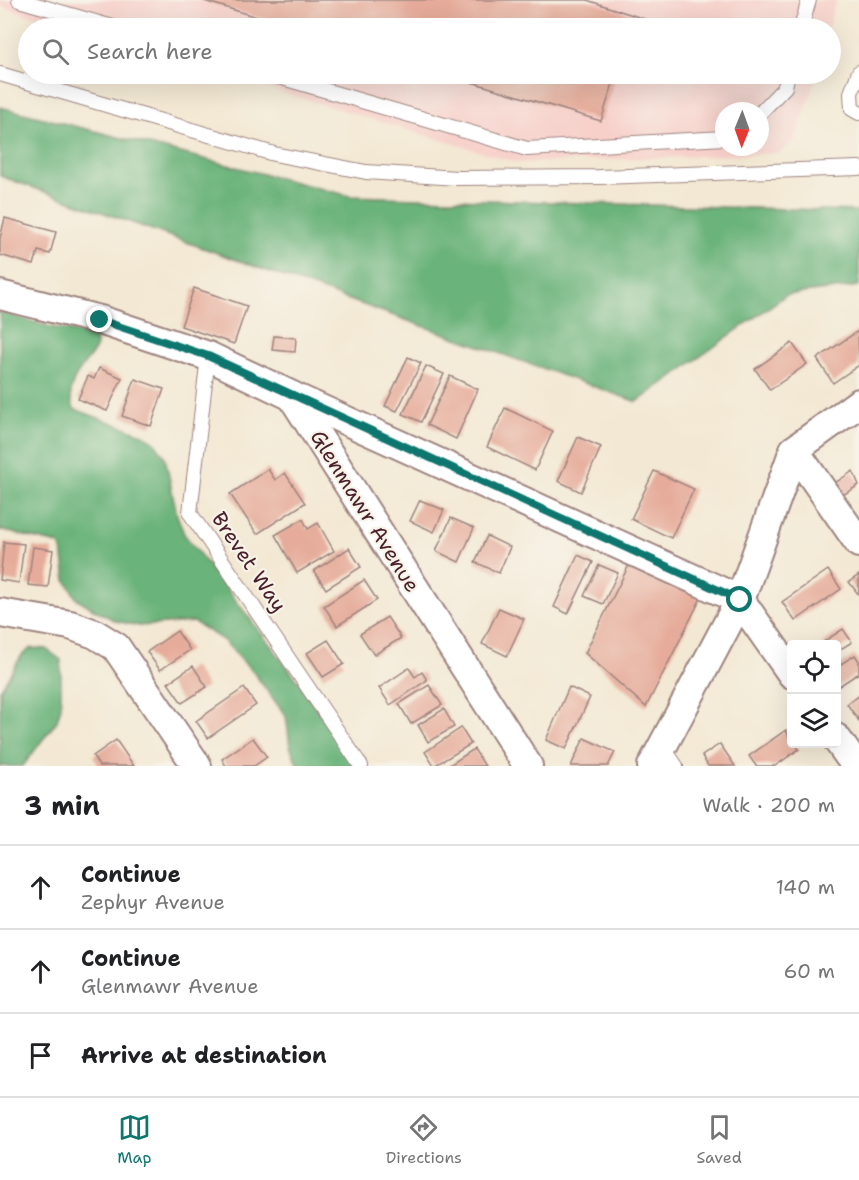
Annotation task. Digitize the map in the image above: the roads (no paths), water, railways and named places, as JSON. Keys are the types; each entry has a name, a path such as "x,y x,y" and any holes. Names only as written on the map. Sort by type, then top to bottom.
{"street":[{"path":"0,295 100,320 208,356 740,600 787,667"},
{"name":"Glenmawr Avenue","path":"292,396 528,766"},
{"path":"664,760 740,600 794,450 859,403"},
{"path":"794,450 859,543"},
{"path":"0,613 70,625 95,634 116,647 197,766"},
{"path":"841,744 856,766"}],"lane":[{"path":"19,0 81,18"},
{"path":"804,18 809,0"},
{"path":"859,72 851,93 852,110 859,113"},
{"path":"0,74 18,79"},
{"path":"34,84 274,154 366,172 457,178 600,177 859,168"},
{"path":"304,84 527,149 715,139"},
{"path":"769,104 786,84"},
{"name":"Brevet Way","path":"208,356 190,513 361,766"}]}
